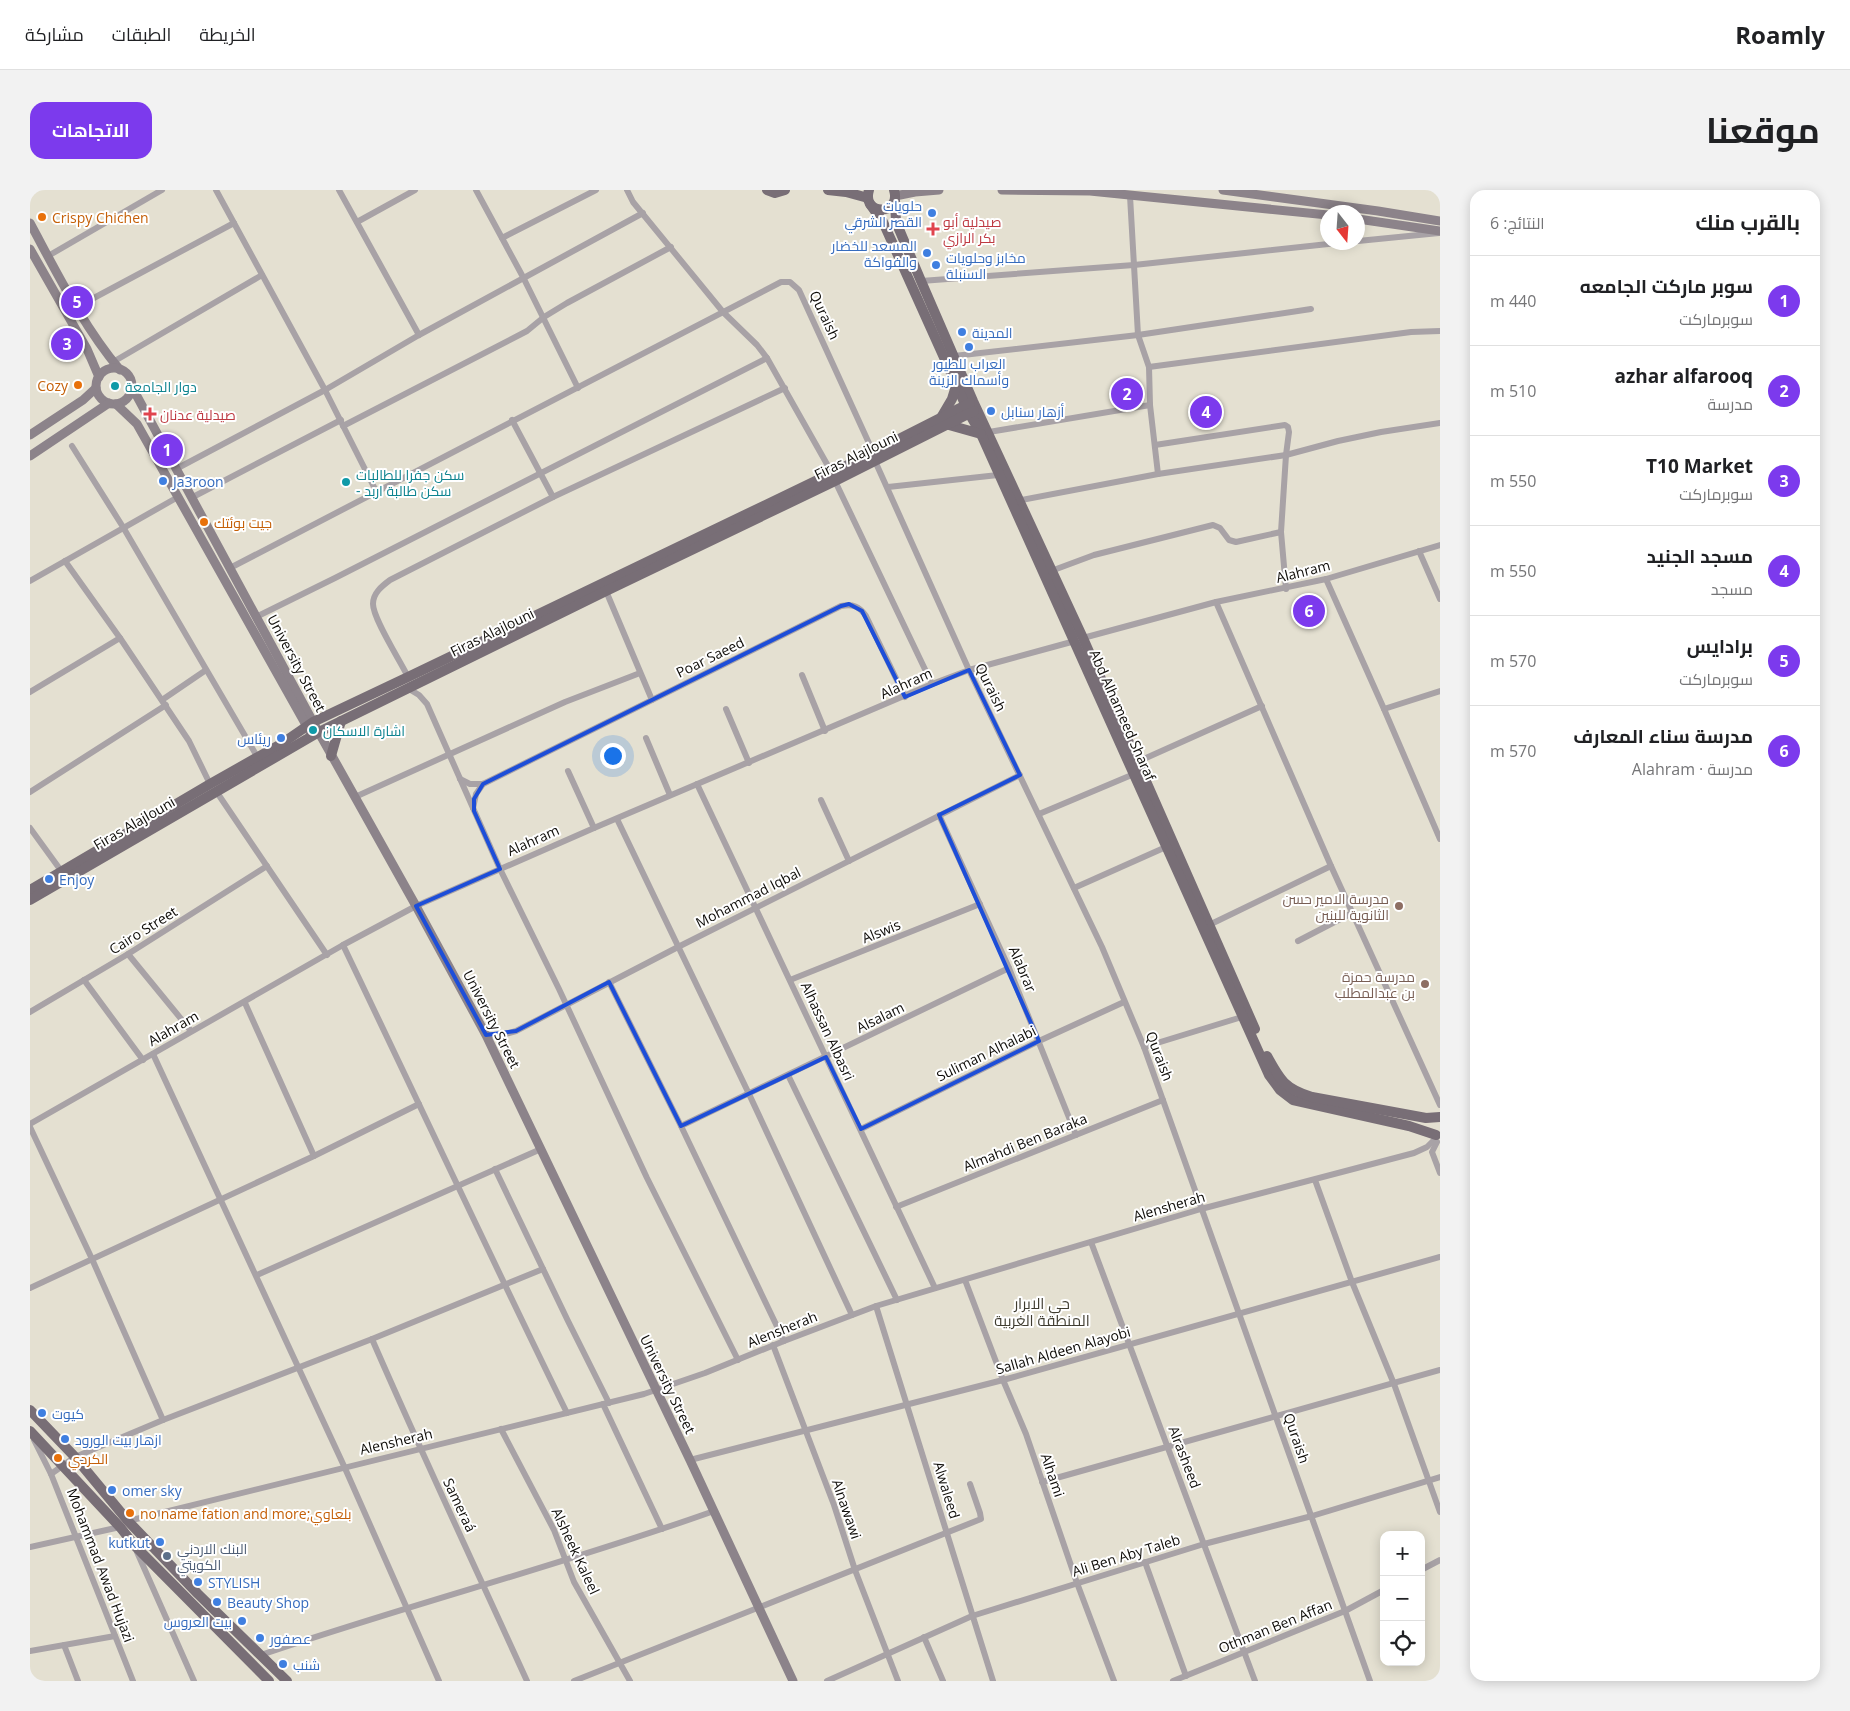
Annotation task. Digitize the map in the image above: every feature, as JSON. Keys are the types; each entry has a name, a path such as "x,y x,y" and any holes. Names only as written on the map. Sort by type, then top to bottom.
{"main road":[{"path":"767,190 775,193 786,190"},
{"path":"828,190 869,198 877,209 886,209 893,204 895,195 939,190"},
{"path":"1002,190 1116,192 1130,196 1320,214"},
{"path":"1141,197 1148,190"},
{"path":"1223,190 1440,221"},
{"name":"Abd Alhameed Sharaf","path":"895,195 896,222 954,356 971,407"},
{"name":"Abd Alhameed Sharaf","path":"869,198 882,222 956,386 971,407 985,433 1015,502 1137,762 1277,1075 1288,1088 1312,1097 1426,1118 1440,1118"},
{"path":"1365,220 1440,232"},
{"path":"30,223 77,307 106,353 120,370 128,376 132,387 129,396 121,402 113,404 30,456"},
{"path":"30,248 87,349 99,377"},
{"path":"30,435 82,400 96,388 99,377 108,370 120,370"},
{"path":"941,416 952,399 956,386"},
{"name":"University Street","path":"132,387 256,617 309,724"},
{"path":"96,388 100,398 113,404"},
{"name":"University Street","path":"113,404 137,424 309,724 331,756 355,797 486,1036 690,1460 793,1681"},
{"name":"Firas Alajlouni","path":"874,457 941,416 971,407"},
{"name":"Firas Alajlouni","path":"30,890 213,787 341,721 409,689 874,457 949,425 971,407"},
{"path":"949,425 985,433"},
{"name":"Abd Alhameed Sharaf","path":"985,433 998,475 1015,502 1051,571 1134,774 1268,1074 1280,1090 1293,1100 1409,1126 1438,1138"},
{"name":"Firas Alajlouni","path":"30,900 213,787 309,724 833,477"},
{"path":"331,756 341,721"},
{"path":"1438,1138 1435,1127 1440,1118"},
{"path":"30,1410 75,1457 124,1524 135,1546 268,1681"},
{"path":"30,1431 287,1681"}],"street":[{"path":"48,256 162,190"},
{"path":"216,190 325,390 376,490"},
{"path":"339,190 419,335"},
{"path":"357,222 414,190"},
{"path":"476,190 544,318 578,388"},
{"path":"502,238 596,190"},
{"path":"627,190 633,202 723,312 757,345 767,358 833,477 932,684"},
{"path":"1130,196 1138,335 1149,367 1150,405 1158,474"},
{"path":"176,470 325,390 419,335 643,213"},
{"path":"77,307 234,223"},
{"path":"1365,241 1440,232"},
{"path":"921,281 1134,265 1320,245"},
{"path":"191,498 526,331 544,318 671,247"},
{"path":"113,362 262,275"},
{"name":"Quraish","path":"723,312 781,282 790,282 802,296 969,670 1102,947 1144,1047 1370,1681"},
{"path":"954,356 1138,335 1311,309"},
{"path":"230,568 376,490 723,312"},
{"path":"1149,367 1411,332 1440,331"},
{"path":"256,617 767,358"},
{"path":"408,677 374,611 374,598 382,586 390,580 553,497 785,388"},
{"path":"985,433 1150,405"},
{"path":"512,420 553,497"},
{"path":"1015,502 1158,474 1286,455 1381,432 1440,423"},
{"path":"1155,445 1286,426 1290,432 1286,455 1281,532 1286,589"},
{"path":"72,446 123,527 258,758"},
{"path":"888,487 998,475"},
{"path":"30,582 178,497"},
{"path":"1051,571 1094,556 1212,526 1220,528 1228,540 1236,542 1281,532"},
{"name":"Alahram","path":"30,1126 343,945 416,906 500,868 906,697 932,684 969,670 1216,602 1286,589 1326,579 1440,545"},
{"path":"1419,551 1440,599"},
{"path":"65,561 164,702 189,741 213,787 327,955"},
{"path":"1326,579 1440,839"},
{"path":"606,591 652,700"},
{"path":"1216,602 1331,866 1440,1105"},
{"name":"Poar Saeed","path":"483,784 841,606 849,604 857,607 866,616 906,697"},
{"path":"30,692 120,638"},
{"path":"30,792 164,702 206,670"},
{"path":"355,797 564,702 640,673"},
{"path":"802,675 825,731"},
{"path":"409,689 419,695 427,704 500,868 647,1178 738,1360"},
{"path":"1384,709 1440,691"},
{"path":"1137,762 1262,706"},
{"path":"726,708 749,763"},
{"path":"646,738 670,796"},
{"path":"568,771 594,828"},
{"path":"1038,814 1134,774"},
{"name":"Mohammad Iqbal","path":"486,1036 502,1035 516,1031 609,982 1020,775"},
{"path":"460,778 470,784 483,784"},
{"path":"474,811 474,799 483,784"},
{"name":"Alhassan Albasri","path":"697,784 935,1288"},
{"path":"821,800 848,861"},
{"name":"Alabrar","path":"939,815 1009,968 1076,1135"},
{"path":"616,819 749,1094 852,1315"},
{"path":"30,828 62,872"},
{"path":"1074,888 1166,847"},
{"name":"Cairo Street","path":"30,1012 128,954 267,866"},
{"path":"1209,925 1331,866"},
{"name":"Alswis","path":"790,980 980,904"},
{"path":"1298,941 1352,913"},
{"path":"343,945 459,1186 504,1285 567,1413"},
{"path":"128,954 191,1032"},
{"name":"Alsalam","path":"681,1126 1009,968"},
{"path":"84,980 143,1060"},
{"path":"609,982 681,1126 784,1341"},
{"name":"Suliman Alhalabi","path":"861,1130 1039,1041 1124,1002"},
{"path":"245,1003 314,1156"},
{"path":"1144,1047 1242,1017"},
{"path":"154,1054 344,1466 439,1681"},
{"path":"788,1075 897,1300"},
{"name":"Almahdi Ben Baraka","path":"896,1207 1162,1100"},
{"path":"30,1288 314,1156 420,1104"},
{"path":"30,1126 92,1259 163,1420"},
{"path":"1438,1138 1432,1152 1440,1171"},
{"name":"Alensherah","path":"30,1547 76,1537 344,1466 606,1404 656,1390 876,1306 1201,1209 1414,1153 1427,1147 1438,1138"},
{"path":"256,1275 541,1149"},
{"path":"495,1168 606,1404 662,1529"},
{"path":"1315,1180 1352,1282 1394,1384 1440,1512"},
{"name":"Alrasheed","path":"1091,1242 1255,1681"},
{"name":"Sallah Aldeen Alayobi","path":"690,1460 1003,1380 1440,1257"},
{"path":"51,1474 75,1457 163,1420 372,1339 543,1269"},
{"name":"Alhami","path":"965,1280 1026,1434 1077,1583 1114,1681"},
{"name":"Alwaleed","path":"876,1306 993,1681"},
{"name":"Sameraá","path":"372,1339 419,1448 450,1510 527,1681"},
{"name":"Alnawawi","path":"773,1345 834,1506 855,1570 898,1681"},
{"path":"1042,1482 1440,1370"},
{"name":"Alsheek Kaleel","path":"502,1429 554,1530 580,1592 630,1681"},
{"name":"Mohammad Awad Hujazi","path":"30,1431 51,1474 133,1681"},
{"name":"Ali Ben Aby Taleb","path":"827,1681 972,1616 1204,1544 1312,1516 1440,1477"},
{"path":"574,1681 981,1519 970,1484"},
{"path":"261,1655 566,1561 714,1511"},
{"path":"135,1546 194,1681"},
{"path":"1425,1568 1440,1560"},
{"path":"1145,1562 1186,1676"},
{"name":"Othman Ben Affan","path":"1173,1681 1345,1611 1380,1592"},
{"path":"30,1651 115,1636"},
{"path":"924,1637 943,1681"},
{"path":"64,1645 78,1681"}],"highlighted area":[{"path":"849,604 862,611 905,697 969,670 1020,775 939,815 1039,1041 861,1129 826,1057 681,1126 609,982 516,1031 486,1035 416,906 500,869 474,811 474,799 483,784 841,606"}],"place":[{"name":"حلويات القصر الشرقي","path":"932,213"},
{"name":"Crispy Chichen","path":"42,217"},
{"name":"صيدلية أبو بكر الرازي","path":"933,229"},
{"name":"المسعد للخضار والفواكة","path":"927,253"},
{"name":"مخابز وحلويات السنبلة","path":"936,265"},
{"name":"برادايس","path":"77,302"},
{"name":"المدينة","path":"962,332"},
{"name":"T10 Market","path":"67,344"},
{"name":"العراب للطيور وأسماك الزينة","path":"969,347"},
{"name":"Cozy","path":"78,385"},
{"name":"دوار الجامعة","path":"115,386"},
{"name":"azhar alfarooq","path":"1127,394"},
{"name":"أزهار سنابل","path":"991,411"},
{"name":"مسجد الجنيد","path":"1206,412"},
{"name":"صيدلية عدنان","path":"150,414"},
{"name":"سوبر ماركت الجامعه","path":"167,450"},
{"name":"Ja3roon","path":"163,481"},
{"name":"سكن جفرا للطالبات - سكن طالبة اربد","path":"346,482"},
{"name":"جيت بوئتك","path":"204,522"},
{"name":"مدرسة سناء المعارف","path":"1309,611"},
{"name":"اشارة الاسكان","path":"313,730"},
{"name":"ريئاس","path":"281,738"},
{"name":"Enjoy","path":"49,879"},
{"name":"مدرسة الامير حسن الثانوية للبنين","path":"1399,906"},
{"name":"مدرسة حمزة بن عبدالمطلب","path":"1425,984"},
{"name":"كيوت","path":"42,1413"},
{"name":"ازهار بيت الورود","path":"65,1439"},
{"name":"الكردي","path":"58,1458"},
{"name":"omer sky","path":"112,1490"},
{"name":"no name fation and more;بلعاوي","path":"130,1513"},
{"name":"kutkut","path":"160,1542"},
{"name":"البنك الاردني الكويتي","path":"167,1556"},
{"name":"STYLISH","path":"198,1582"},
{"name":"Beauty Shop","path":"217,1602"},
{"name":"بيت العروس","path":"242,1621"},
{"name":"عصفور","path":"260,1638"},
{"name":"شنب","path":"283,1664"}],"district":[{"name":"حي الابرار المنطقة الغربية","path":"1042,1312"}]}
